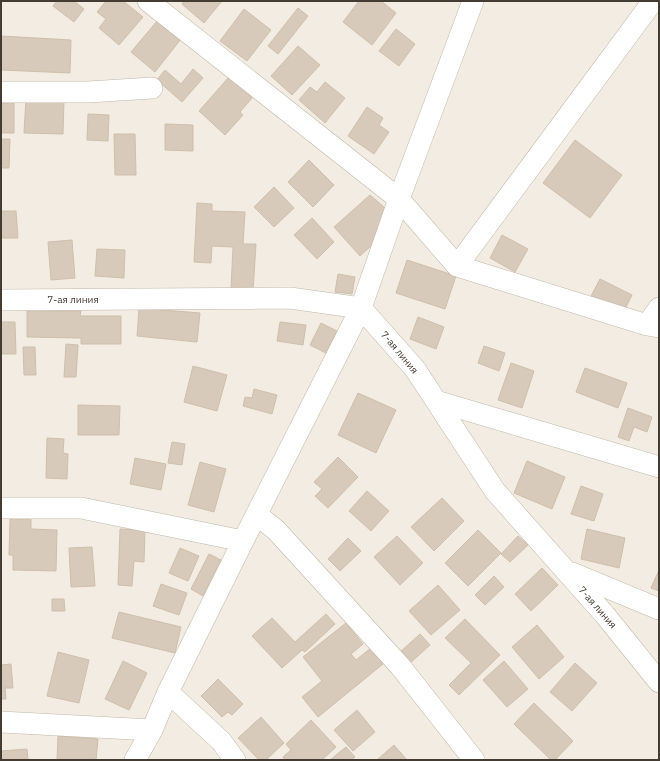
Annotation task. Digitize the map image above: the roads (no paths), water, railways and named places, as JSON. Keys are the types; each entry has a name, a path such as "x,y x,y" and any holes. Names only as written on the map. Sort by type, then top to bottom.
{"street":[{"path":"148,1 399,198 457,266 653,326 659,308"},
{"path":"457,266 653,1"},
{"path":"135,760 152,730 168,692 361,308 465,5"},
{"path":"1,92 88,92 152,88"},
{"name":"7-ая линия","path":"1,300 290,298 361,308 415,369 495,491 605,614 659,682"},
{"path":"436,401 659,466"},
{"path":"1,508 81,508 243,541"},
{"path":"257,515 276,530 400,666 474,760"},
{"path":"566,570 659,609"},
{"path":"168,692 221,741 236,760"},
{"path":"1,722 152,730"}]}
